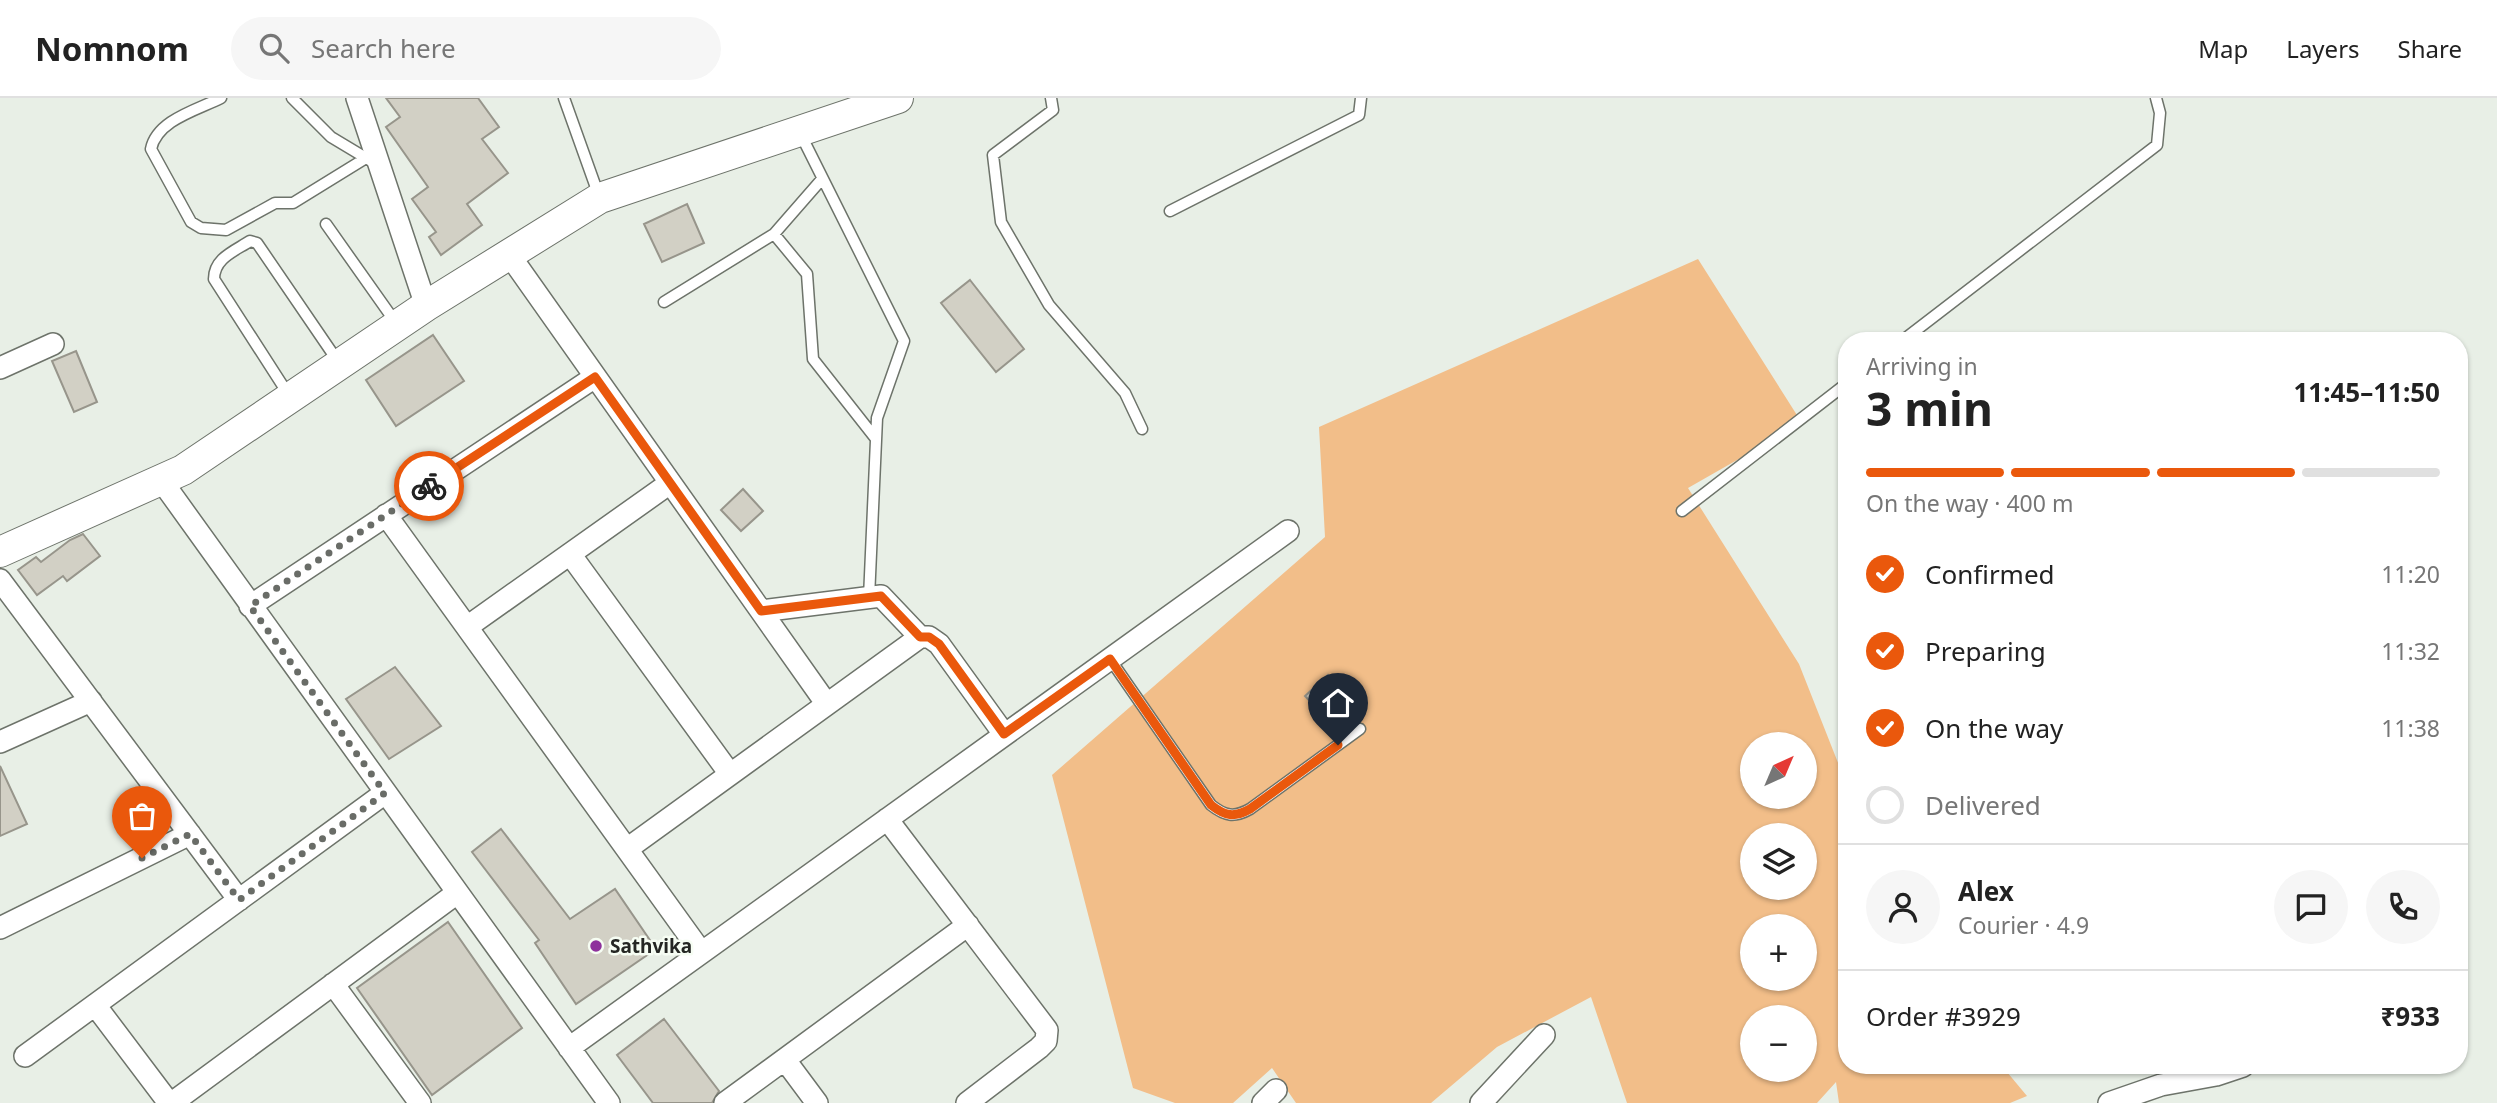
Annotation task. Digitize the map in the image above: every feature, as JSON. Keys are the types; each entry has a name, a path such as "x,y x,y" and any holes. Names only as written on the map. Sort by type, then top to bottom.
{"street":[{"path":"357,98 372,162 426,306"},
{"path":"0,552 183,470 426,306 600,198 898,98"},
{"path":"508,253 826,703"},
{"path":"0,368 54,344"},
{"path":"250,606 595,377"},
{"path":"161,480 608,1103"},
{"path":"467,627 670,483"},
{"path":"386,515 701,952"},
{"path":"569,1048 1287,531"},
{"path":"570,554 730,774"},
{"path":"0,580 239,900"},
{"path":"761,611 881,596 920,637"},
{"path":"627,849 920,637 929,637 939,644 1004,734"},
{"path":"0,741 92,701"},
{"path":"25,1056 385,793"},
{"path":"887,819 1047,1030 1046,1041 1039,1048 967,1103"},
{"path":"0,928 190,834"},
{"path":"95,1005 170,1103 457,893"},
{"path":"725,1103 968,925"},
{"path":"332,984 420,1103"},
{"path":"1481,1103 1544,1035"},
{"path":"785,1060 817,1103"},
{"path":"2109,1103 2161,1075 2219,1074"}],"lane":[{"path":"221,98 162,129 153,139 151,149 191,222 201,228 226,230 275,203 293,203 372,162"},
{"path":"292,98 331,137 372,162"},
{"path":"564,98 600,198"},
{"path":"1051,98 1052,110 993,155 1001,222 1049,305 1125,393 1142,429"},
{"path":"1170,211 1359,115 1361,98"},
{"path":"1914,332 2157,145 2160,113 2156,98"},
{"path":"799,131 904,341 877,418 869,598"},
{"path":"664,302 774,234 822,179"},
{"path":"326,225 397,325"},
{"path":"774,234 807,275 813,359 876,439"},
{"path":"291,399 214,279 216,265 221,259 250,241 257,243 340,365"},
{"path":"1682,511 1838,390"},
{"path":"1110,659 1211,805 1223,814 1238,816 1250,809 1360,729"}],"shaded area":[{"path":"1698,259 1802,423 1688,488 1799,664 1838,763 1838,1074 2009,1074 2027,1096 2010,1103 1839,1103 1836,1082 1817,1103 1627,1103 1591,997 1497,1047 1431,1103 1296,1103 1272,1068 1233,1103 1175,1103 1133,1088 1052,775 1325,537 1319,427"}],"building":[{"path":"386,98 478,98 499,127 482,139 508,173 467,204 482,225 441,255 429,237 436,232 412,199 428,187 386,127 400,117"},
{"path":"687,204 704,243 662,262 644,224"},
{"path":"970,280 1024,349 996,372 941,303"},
{"path":"433,335 464,381 396,426 366,380"},
{"path":"76,351 97,402 74,412 52,361"},
{"path":"743,489 763,511 741,531 721,510"},
{"path":"83,534 100,556 67,581 63,576 37,595 18,570 36,557 41,562 70,540"},
{"path":"395,667 441,726 389,759 346,699"},
{"path":"1328,675 1350,700 1334,713 1329,707 1321,713 1305,696"},
{"path":"0,766 27,824 0,836"},
{"name":"Sathvika","path":"501,829 570,919 615,889 656,949 576,1004 535,943 539,940 472,852"},
{"path":"448,922 522,1028 432,1095 357,988"},
{"path":"664,1019 719,1091 712,1103 653,1103 617,1055"}],"way so far":[{"path":"142,858 190,834 239,900 385,793 250,606 429,486"}],"place":[{"name":"Sathvika","path":"596,946"}],"route":[{"path":"429,486 595,377 761,611 881,596 920,637 929,637 939,644 1004,734 1110,659 1211,805 1223,814 1238,816 1250,809 1338,745"}]}
